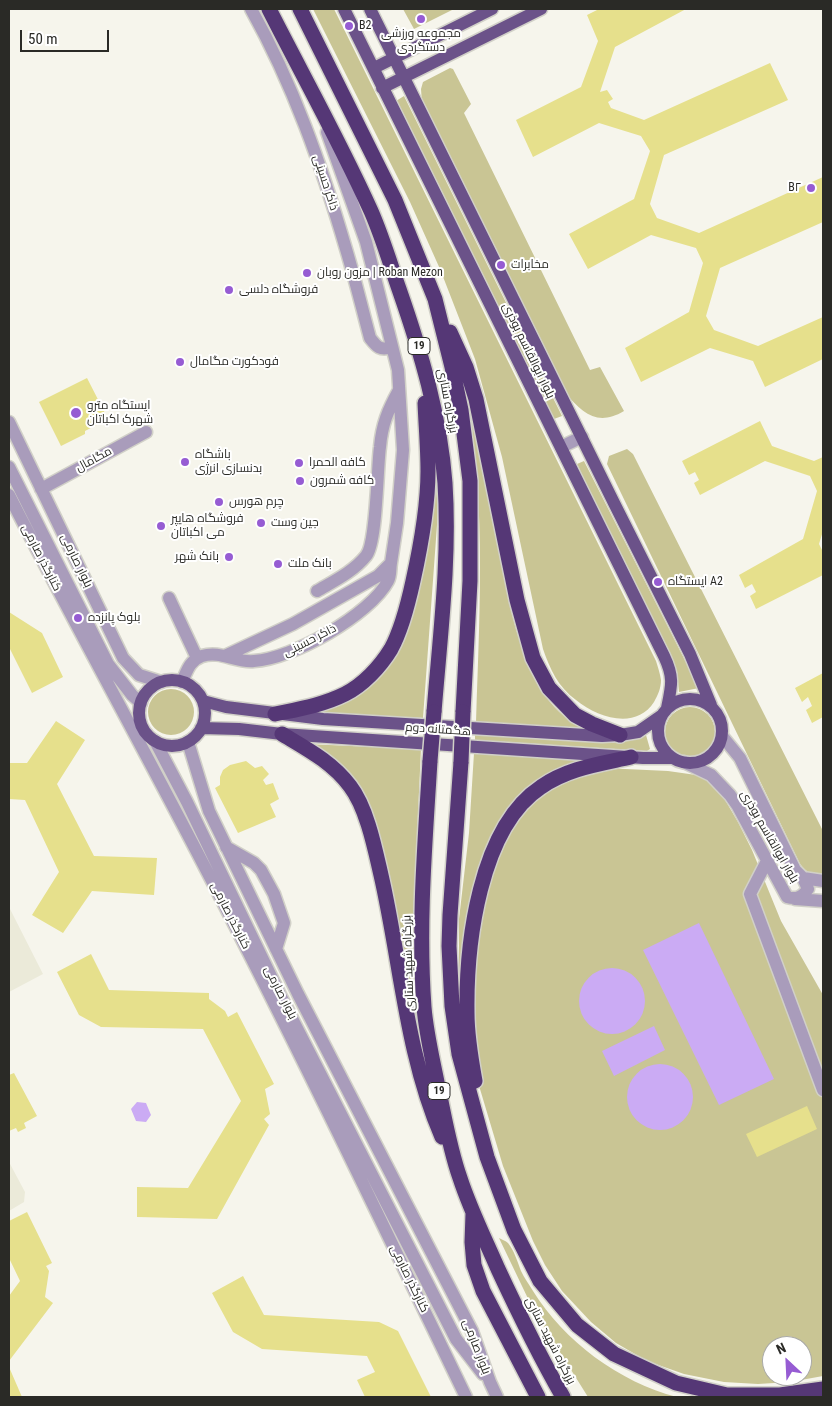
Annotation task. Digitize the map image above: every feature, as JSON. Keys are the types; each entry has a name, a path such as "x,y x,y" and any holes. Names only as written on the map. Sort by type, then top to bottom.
{"highway":[{"name":"بزرگراه ستاری","path":"269,9 372,212 423,359 439,436 445,482 444,572 434,712"},
{"name":"بزرگراه ستاری","path":"300,9 395,200 435,299 461,410 470,481 470,581 461,762 450,915 450,975 452,1006 460,1054 487,1157"},
{"path":"435,299 471,381 517,600 533,658 549,688 575,715 620,735"},
{"path":"275,714 324,703 346,694 379,666 399,632 421,545 427,504 428,472 423,359"},
{"name":"بزرگراه شهید ستاری","path":"434,712 422,901 421,962 424,1010 429,1041 446,1124 460,1177 522,1320 543,1364 563,1397"},
{"path":"282,734 337,770 352,788 365,817 387,901 415,1050 432,1113 460,1177"},
{"path":"487,1157 467,1015 469,958 473,930 490,859 499,836 509,819 524,800 540,787 578,768 631,757"},
{"name":"19","path":"487,1157 514,1230 540,1281 577,1325 614,1354 676,1383 727,1396 780,1395 823,1389"},
{"path":"473,1210 472,1242 474,1265 483,1291 538,1397"}],"main road":[{"name":"بلوار ابوالقاسم بوذری","path":"344,9 668,665 672,684 664,712"},
{"name":"بلوار ابوالقاسم بوذری","path":"370,9 690,654 710,706"},
{"path":"374,68 492,9"},
{"path":"382,88 542,9"},
{"path":"169,680 182,682 193,688 203,701 205,710 204,720 201,728 188,742 168,746 154,741 138,731 141,703 147,692 161,682 169,680"},
{"path":"684,699 703,701 710,706 720,719 722,736 718,746 708,757 694,763 678,760 666,752 658,735 658,726 664,712 675,702 684,699"},
{"name":"هگمتانه دوم","path":"203,701 226,707 323,719 602,736 638,732 664,712"},
{"name":"هگمتانه دوم","path":"201,728 239,729 282,734 678,760"}],"street":[{"name":"ذاکر حسینی","path":"251,9 264,31 319,163 346,250 370,338 377,347 385,350 392,347"},
{"name":"ذاکر حسینی","path":"197,658 210,654 227,655 235,659 252,662 284,655 331,632 377,598 389,580 397,523 403,450 398,370 366,242 316,101"},
{"path":"317,591 346,574 368,555 374,530 380,446 386,413 399,389"},
{"name":"بلوار صارمی","path":"9,422 123,658 139,675 161,682"},
{"name":"مگامال","path":"41,489 146,432"},
{"path":"560,447 582,438"},
{"name":"بلوار صارمی","path":"9,467 108,664 132,695 141,703"},
{"name":"کنارگذر صارمی","path":"9,495 138,731 209,876 291,1026 466,1397"},
{"name":"ذاکر حسینی","path":"227,655 300,620 378,576 391,562"},
{"path":"169,598 197,658 189,666 182,682"},
{"name":"بلوار ابوالقاسم بوذری","path":"678,760 711,775 719,783 737,804 787,897 795,899 803,896 808,889 803,878 795,870 740,758 722,736"},
{"name":"بلوار صارمی","path":"154,741 187,802 291,1026 456,1340 490,1382"},
{"name":"بلوار صارمی","path":"188,742 209,811 310,1017 472,1331 490,1382"},
{"path":"226,846 254,863 261,870 274,894 284,923 276,949"},
{"path":"767,861 750,894 823,1090"},
{"path":"803,878 823,881"},
{"path":"795,899 823,901"},
{"path":"291,1026 310,1017"},
{"path":"490,1382 497,1397"}],"shaded area":[{"path":"313,9 334,9 656,661 661,680 659,691 654,702 646,711 637,716 616,718 595,712 564,689 555,677 549,664 543,649 502,457 475,359 440,269 410,202"},
{"name":"مجموعه ورزشی دستگردی","path":"403,9 454,9 414,29"},
{"path":"450,68 453,69 471,104 464,113 590,370 600,367 624,411 614,416 598,418 591,416 584,412 565,393 422,103 421,89 423,82"},
{"path":"404,96 562,416 554,419 396,101"},
{"path":"462,370 472,403 511,611 520,642 531,671 546,696 564,716 587,728 476,722 480,545 475,458"},
{"path":"432,440 437,498 437,525 423,718 311,713 371,684 388,666 400,646"},
{"path":"627,449 633,454 823,831 823,877 810,873 800,864 607,464 609,456"},
{"path":"584,461 699,688 679,692 677,671 577,464"},
{"path":"166,689 176,689 190,699 194,712 190,725 184,731 176,735 166,735 152,725 148,717 148,707 158,693"},
{"path":"685,707 695,707 708,714 715,727 715,737 708,750 695,757 685,757 676,753 669,746 665,737 665,727 669,718 676,711"},
{"path":"475,734 612,743 646,735 650,749 647,751 475,740"},
{"path":"306,744 421,749 412,942 414,986 425,1079 358,785 335,760"},
{"path":"474,753 602,761 585,763 499,826 462,1014 459,977 459,919 469,833"},
{"path":"604,768 668,771 709,779 724,798 738,822 752,850 781,921 823,995 823,1376 812,1378 812,1336 762,1336 762,1384 724,1382 684,1374 647,1361 616,1343 591,1322 562,1291 545,1265 533,1241 503,1166 480,1089 472,1017 478,926 493,868 511,825 542,790"},
{"path":"9,907 43,974 9,992"},
{"path":"699,923 774,1079 719,1105 643,950"},
{"path":"605,968 619,968 631,973 640,982 645,994 643,1014 636,1025 619,1034 605,1034 593,1029 584,1020 579,1008 579,994 584,982 593,973"},
{"path":"654,1026 665,1050 614,1076 602,1051"},
{"path":"653,1064 667,1064 679,1069 688,1078 693,1090 691,1110 684,1121 667,1130 653,1130 641,1125 632,1116 627,1104 627,1090 632,1078 641,1069"},
{"path":"137,1102 146,1103 151,1115 146,1122 136,1121 131,1109"},
{"path":"9,1162 25,1192 24,1202 9,1211"},
{"path":"499,1238 510,1246 521,1271 546,1309 560,1327 577,1343 614,1370 634,1381 677,1397 588,1397 533,1309"}],"building":[{"name":"B۲","path":"599,9 686,9 615,47 600,92 607,90 613,99 608,102 611,108 644,120 770,63 788,100 664,155 650,204 657,218 699,233 823,177 823,222 720,268 706,316 714,330 758,346 823,317 823,359 765,387 753,361 710,348 641,382 625,348 689,312 703,263 696,248 651,235 588,269 569,234 634,199 650,151 641,136 599,123 533,157 516,120 581,87 598,41 587,15"},
{"path":"87,378 108,419 85,431 85,434 61,446 39,402"},
{"path":"760,421 772,446 814,461 823,457 823,531 819,544 823,552 823,575 756,609 750,596 756,592 752,584 745,588 739,575 803,539 817,491 810,476 765,461 700,495 694,483 699,480 695,472 689,475 682,461"},
{"path":"9,612 42,633 63,677 32,693 9,647"},
{"path":"823,673 823,717 812,723 806,710 812,706 808,697 802,702 795,688"},
{"path":"56,721 85,740 57,784 94,856 157,858 154,895 92,891 63,933 32,915 59,872 25,800 9,799 9,763 27,763"},
{"path":"246,761 255,768 262,766 269,774 263,780 266,785 273,783 279,799 270,804 276,817 238,833 215,788 220,785 220,777 223,770 230,765"},
{"path":"91,954 109,990 209,993 209,999 225,1011 228,1017 237,1012 274,1084 265,1089 270,1114 264,1119 269,1125 217,1219 137,1217 137,1187 188,1188 241,1101 203,1029 101,1027 79,1015 57,972"},
{"path":"14,1073 37,1116 24,1123 26,1128 18,1132 16,1128 9,1131 9,1075"},
{"path":"807,1106 817,1129 757,1157 746,1134"},
{"path":"27,1212 52,1263 46,1266 49,1271 45,1297 53,1303 9,1361 9,1296 20,1281 9,1258 9,1221"},
{"path":"243,1276 264,1315 379,1322 398,1331 431,1397 365,1397 357,1380 375,1372 367,1356 262,1349 233,1332 212,1293"},
{"path":"9,1367 22,1397 9,1397"}],"place":[{"name":"مجموعه ورزشی دستگردی","path":"421,19"},
{"name":"B2","path":"349,26"},
{"name":"B۲","path":"811,188"},
{"name":"مخابرات","path":"501,265"},
{"name":"مزون روبان | Roban Mezon","path":"307,273"},
{"name":"فروشگاه دلسی","path":"229,290"},
{"name":"فودکورت مگامال","path":"180,362"},
{"name":"ایستگاه مترو شهرک اکباتان","path":"76,413"},
{"name":"باشگاه بدنسازی انرژی","path":"185,462"},
{"name":"کافه الحمرا","path":"299,463"},
{"name":"کافه شمرون","path":"300,481"},
{"name":"چرم هورس","path":"219,502"},
{"name":"جین وست","path":"261,523"},
{"name":"فروشگاه هایپر می اکباتان","path":"161,526"},
{"name":"بانک شهر","path":"229,557"},
{"name":"بانک ملت","path":"278,564"},
{"name":"ایستگاه A2","path":"658,582"},
{"name":"بلوک پانزده","path":"78,618"}]}
